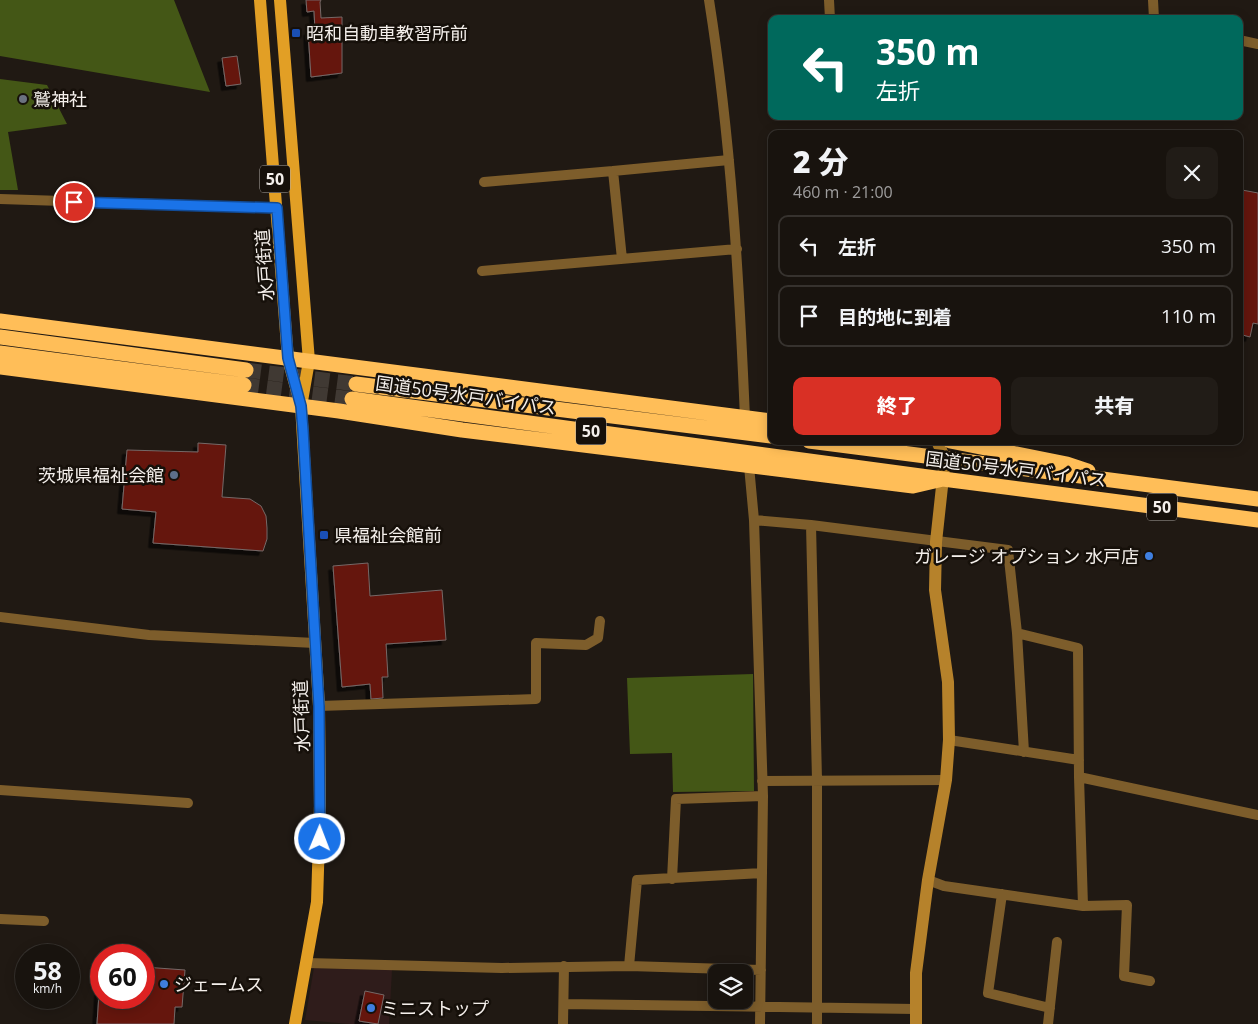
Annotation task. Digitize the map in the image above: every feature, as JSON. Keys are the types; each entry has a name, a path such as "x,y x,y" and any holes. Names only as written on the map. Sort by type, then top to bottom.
{"highway":[{"path":"0,321 768,421"},
{"path":"0,337 245,377 0,353"},
{"path":"0,367 301,406 462,430 913,486 943,479"},
{"name":"国道50号水戸バイパス","path":"356,384 768,436"},
{"name":"国道50号水戸バイパス","path":"352,399 1258,520"},
{"name":"国道50号水戸バイパス","path":"838,445 1258,499"},
{"path":"970,445 1067,464 1121,481"}],"main road":[{"name":"水戸街道","path":"260,0 288,358 301,406 319,706 320,806 317,902 295,1024"},
{"name":"水戸街道","path":"280,0 309,361 301,406"}],"street":[{"path":"709,0 719,68 737,249 746,418"},
{"path":"829,0 830,15"},
{"path":"1153,0 1154,15"},
{"path":"1243,41 1258,44"},
{"path":"484,182 729,160"},
{"path":"613,171 622,259"},
{"path":"0,199 277,208"},
{"path":"482,271 737,249"},
{"path":"916,1024 916,973 928,880 946,780 950,740 948,682 936,590 936,542 945,460 939,445"},
{"path":"749,466 754,520 763,796 760,1024"},
{"path":"754,520 811,525 1008,550 1017,633 1024,752"},
{"path":"811,525 817,780 818,1006 816,1024"},
{"path":"0,618 149,635 315,643"},
{"path":"319,706 536,699 536,643 586,645 598,638 600,621"},
{"path":"1017,633 1078,648 1083,906"},
{"path":"950,740 1079,760"},
{"path":"1079,777 1258,815"},
{"path":"762,780 946,780"},
{"path":"0,790 188,804"},
{"path":"672,879 676,799 763,796"},
{"path":"629,966 637,880 762,873"},
{"path":"928,880 944,886 1083,906 1127,905 1124,976 1150,981"},
{"path":"1002,894 988,993 1050,1008"},
{"path":"0,919 44,921"},
{"path":"1048,1024 1057,942"},
{"path":"307,963 502,968 629,966 761,970"},
{"path":"564,966 564,1024"},
{"path":"564,1004 818,1006 915,1009"}],"shaded area":[{"path":"314,968 392,970 389,1024 349,1024 305,1020"}],"green space":[{"path":"0,0 174,0 210,92 0,56"},
{"path":"0,79 47,85 67,124 8,132 18,190 0,190"},
{"path":"753,674 754,791 673,792 672,753 630,754 627,678"}],"building":[{"path":"306,0 321,0 321,18 342,17 342,73 311,77 308,31 315,30 314,11 307,12"},
{"path":"237,56 241,84 226,86 222,58"},
{"path":"1243,190 1258,193 1258,324 1253,323 1250,337 1243,335"},
{"name":"茨城県福祉会館","path":"198,443 226,445 222,497 250,499 261,506 266,516 267,528 267,539 263,551 153,543 156,512 122,509 127,450 198,452"},
{"path":"368,563 370,596 442,590 446,640 386,644 388,677 382,677 383,698 371,699 370,684 342,687 333,566"},
{"name":"ジェームス","path":"155,968 185,970 182,1007 175,1007 174,1024 97,1024 98,1009 155,1009"},
{"name":"ミニストップ","path":"365,991 384,995 378,1024 359,1021"}],"tunnel":[{"path":"246,370 356,384"},
{"path":"244,385 352,399"}],"place":[{"name":"昭和自動車教習所前","path":"296,33"},
{"name":"鷲神社","path":"23,99"},
{"name":"茨城県福祉会館","path":"174,475"},
{"name":"県福祉会館前","path":"324,535"},
{"name":"ガレージ オプション 水戸店","path":"1149,556"},
{"name":"ジェームス","path":"164,984"},
{"name":"ミニストップ","path":"371,1008"}],"route":[{"path":"74,202 277,208 288,358 301,406 303,430 319,706 320,839"}]}
